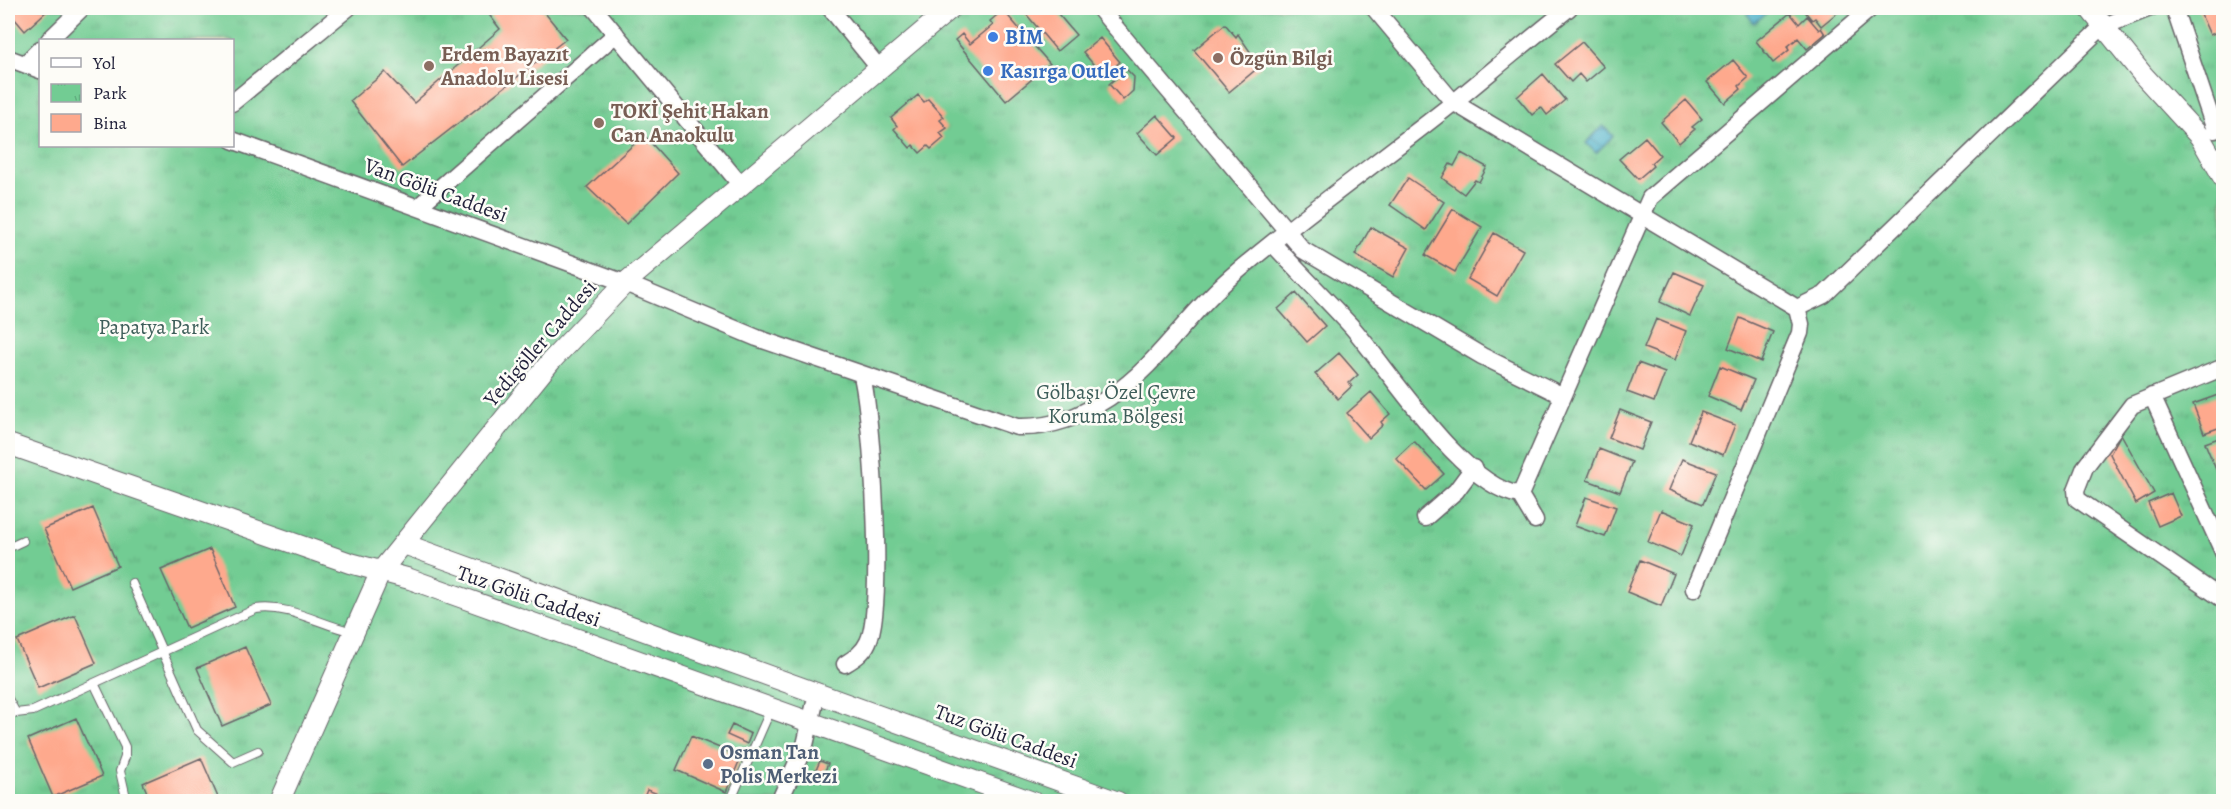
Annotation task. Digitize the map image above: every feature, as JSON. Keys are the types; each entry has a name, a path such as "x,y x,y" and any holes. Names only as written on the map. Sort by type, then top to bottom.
{"street":[{"path":"50,39 82,8"},
{"path":"234,101 348,8"},
{"path":"594,8 740,184"},
{"path":"830,8 879,68"},
{"name":"Yedigöller Caddesi","path":"279,801 381,571 551,361 625,283 951,8"},
{"path":"1099,8 1303,250 1485,358 1563,396"},
{"path":"1374,8 1453,102 1797,308 1801,324 1800,333 1694,589"},
{"name":"Van Gölü Caddesi","path":"234,141 625,283 737,330 862,376 1017,427 1043,427 1087,411 1137,377 1153,363 1195,311 1230,277 1569,8"},
{"path":"1520,495 1650,198 1871,8"},
{"path":"2089,8 2102,27 2213,131"},
{"path":"1797,308 1824,295 2102,27 2150,8"},
{"path":"2174,8 2213,131 2223,179"},
{"path":"417,207 616,34"},
{"path":"8,58 33,67 39,52"},
{"path":"1272,243 1352,328 1402,393 1449,447 1498,487 1520,495 1535,520"},
{"path":"2223,367 2132,405 2117,421 2085,467 2076,490 2078,500 2223,600"},
{"path":"845,664 860,656 869,642 876,589 870,440 866,393 862,376"},
{"path":"2152,396 2223,554"},
{"name":"Tuz Gölü Caddesi","path":"8,444 350,564 381,571 772,707 1033,801"},
{"path":"1425,518 1456,491 1473,468"},
{"name":"Tuz Gölü Caddesi","path":"404,544 1118,801"},
{"path":"779,801 805,745 817,694"}],"lane":[{"path":"8,548 23,542"},
{"path":"132,583 197,730 233,762 258,751"},
{"path":"8,699 16,713 23,714 256,609 293,612 335,628 354,632"},
{"path":"94,683 125,747 125,757 120,771 128,801"},
{"path":"730,801 772,707"}],"green space":[{"name":"Gölbaşı Özel Çevre Koruma Bölgesi","path":"8,8 2223,8 2223,801 8,801"}],"water":[{"path":"1756,8 1773,8 1754,23 1747,14"},
{"path":"1603,126 1613,136 1596,153 1586,143"}],"building":[{"path":"8,8 50,8 25,31"},
{"path":"484,8 541,8 566,39 402,167 350,101 385,72 414,103 500,29"},
{"path":"1021,8 1053,8 1076,35 1057,51"},
{"path":"1802,8 1843,8 1821,26 1815,18 1812,20"},
{"path":"2198,8 2224,8 2224,29 2210,35"},
{"path":"1003,10 1050,64 1006,101 955,40 962,34 970,44 993,25 990,21"},
{"path":"1790,13 1799,24 1807,16 1825,34 1807,49 1798,38 1787,47 1789,50 1773,63 1756,41"},
{"path":"1225,24 1236,37 1238,34 1260,66 1229,92 1194,50"},
{"path":"1100,38 1120,62 1103,76 1083,52"},
{"path":"1582,42 1604,67 1586,82 1579,74 1571,82 1555,64"},
{"path":"1733,60 1748,78 1739,86 1741,89 1725,103 1707,82"},
{"path":"1126,69 1134,77 1133,91 1123,100 1109,84"},
{"path":"1543,74 1565,100 1547,115 1541,107 1532,115 1517,97"},
{"path":"918,95 924,102 928,99 944,117 940,120 947,128 940,133 944,138 931,149 928,146 920,153 913,145 910,148 894,129 897,126 891,118"},
{"path":"1686,100 1702,119 1692,127 1695,129 1679,143 1661,122"},
{"path":"1157,115 1177,138 1157,155 1137,133"},
{"name":"TOKİ Şehit Hakan Can Anaokulu","path":"644,135 678,173 626,224 587,187"},
{"path":"1645,137 1660,155 1651,163 1653,166 1638,179 1619,159"},
{"path":"1461,153 1487,167 1479,182 1475,180 1464,194 1442,178 1450,164 1454,166"},
{"path":"1408,178 1444,202 1426,230 1390,205"},
{"path":"1453,209 1482,227 1455,272 1425,255"},
{"path":"1371,227 1409,248 1393,277 1355,255"},
{"path":"1494,233 1523,250 1497,296 1468,279"},
{"path":"1674,272 1704,285 1690,316 1660,302"},
{"path":"1296,293 1325,326 1307,342 1278,309"},
{"path":"1740,318 1773,332 1761,362 1728,348"},
{"path":"1656,319 1686,331 1675,360 1644,348"},
{"path":"1339,353 1358,375 1349,383 1352,386 1338,399 1315,374"},
{"path":"1638,363 1665,373 1654,402 1627,392"},
{"path":"1720,366 1754,380 1741,410 1708,396"},
{"path":"1371,392 1390,414 1381,422 1383,425 1369,438 1347,413"},
{"path":"2218,395 2224,410 2224,426 2204,433 2193,404"},
{"path":"1620,410 1651,422 1640,450 1609,438"},
{"path":"1701,412 1735,425 1723,455 1689,441"},
{"path":"2121,434 2154,493 2136,504 2110,454"},
{"path":"2224,436 2224,470 2217,472 2205,443"},
{"path":"1414,441 1444,474 1426,490 1396,458"},
{"path":"1599,449 1632,462 1620,492 1587,480"},
{"path":"1682,459 1716,472 1703,504 1669,490"},
{"path":"2171,493 2181,516 2158,526 2148,503"},
{"path":"1586,497 1616,507 1605,537 1575,526"},
{"path":"93,508 118,566 70,587 44,529"},
{"path":"1661,510 1694,524 1681,556 1648,542"},
{"path":"210,549 235,607 187,628 161,570"},
{"path":"1640,560 1674,574 1661,606 1627,592"},
{"path":"75,615 96,663 38,688 17,640"},
{"path":"245,647 271,705 222,726 197,668"},
{"path":"76,718 102,776 53,797 28,739"},
{"path":"732,725 751,734 747,744 727,735"},
{"name":"Osman Tan Polis Merkezi","path":"691,736 741,757 726,792 676,770"},
{"path":"201,758 220,802 151,802 143,783"},
{"path":"820,761 828,764 824,773 816,770"},
{"path":"647,790 658,794 656,802 642,802"}],"place":[{"name":"BİM","path":"993,37"},
{"name":"Özgün Bilgi","path":"1218,58"},
{"name":"Erdem Bayazıt Anadolu Lisesi","path":"429,66"},
{"name":"Kasırga Outlet","path":"988,71"},
{"name":"TOKİ Şehit Hakan Can Anaokulu","path":"599,123"},
{"name":"Osman Tan Polis Merkezi","path":"708,764"}],"park label":[{"name":"Papatya Park","path":"154,327"}]}
